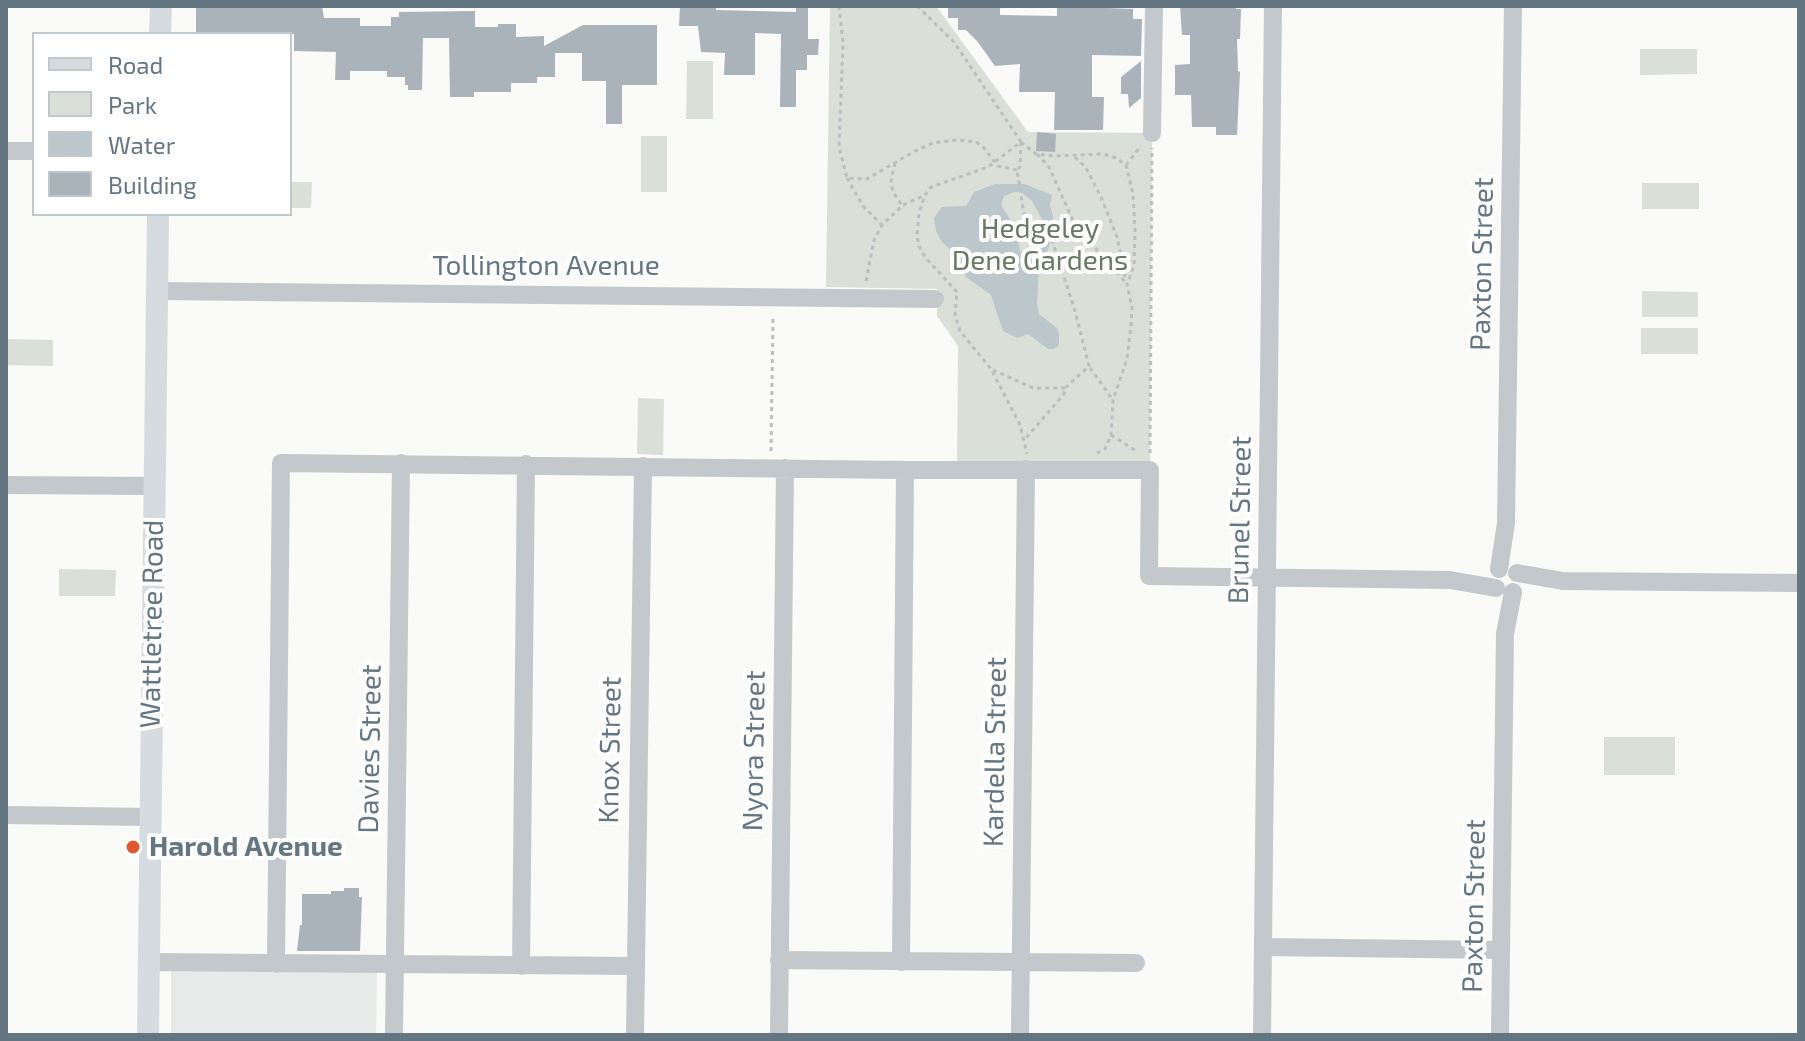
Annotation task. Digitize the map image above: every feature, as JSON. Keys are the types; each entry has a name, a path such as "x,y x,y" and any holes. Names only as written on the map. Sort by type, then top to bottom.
{"main road":[{"path":"160,32 161,6"},
{"name":"Wattletree Road","path":"148,1035 158,216"}],"street":[{"path":"1152,133 1154,6"},
{"name":"Brunel Street","path":"1262,1035 1273,6"},
{"name":"Paxton Street","path":"1500,1035 1513,6"},
{"path":"6,151 32,151"},
{"name":"Tollington Avenue","path":"157,291 935,299"},
{"path":"276,964 281,463 1150,470 1149,576 1799,583"},
{"name":"Davies Street","path":"394,1035 401,463"},
{"path":"521,966 526,464"},
{"name":"Knox Street","path":"635,1035 643,466"},
{"name":"Nyora Street","path":"778,467 779,1035"},
{"name":"Kardella Street","path":"1020,1035 1026,469"},
{"path":"901,962 905,470"},
{"path":"6,485 154,486"},
{"path":"6,815 150,817"},
{"path":"1263,947 1501,950"},
{"path":"779,960 1136,963"},
{"path":"148,962 635,966"}],"path":[{"path":"839,6 843,43 839,147 847,178 863,206 882,225"},
{"path":"917,6 954,42 1021,142 1049,167 1075,225 1127,284"},
{"path":"1126,165 1152,133"},
{"path":"1150,470 1152,133"},
{"path":"847,178 867,179 933,143 957,140 968,140 983,147 999,167 1017,170"},
{"path":"865,298 869,256 882,225 903,205 925,195 936,184 978,171 996,162 1021,142"},
{"path":"1021,142 1020,167 1017,170 1024,214 1032,225 1052,240 1089,366 1113,400"},
{"path":"1036,154 1109,155 1126,165 1133,194 1135,230 1134,266 1127,284"},
{"path":"1074,156 1086,168 1117,237 1132,308 1127,359 1113,400 1111,435 1105,449 1090,456"},
{"path":"895,163 891,181 893,192 903,205"},
{"path":"925,195 917,226 919,246 955,288 958,297 955,315 960,331 991,369 1025,439 1026,469"},
{"path":"773,296 778,467"},
{"path":"1025,439 1064,394 1065,388 1089,366"},
{"path":"991,369 1033,388 1065,388"},
{"path":"1111,435 1135,449 1150,470"}],"shaded area":[{"path":"171,965 377,968 376,1035 171,1035"}],"green space":[{"name":"Hedgeley Dene Gardens","path":"830,6 936,6 1028,132 1152,133 1150,470 957,469 958,346 937,316 937,289 826,287"},
{"path":"1640,49 1697,49 1697,74 1640,75"},
{"path":"687,61 713,61 713,119 686,119"},
{"path":"641,136 667,136 667,192 641,192"},
{"path":"292,182 312,182 311,208 292,208"},
{"path":"1642,183 1699,183 1699,209 1642,209"},
{"path":"1642,291 1698,292 1698,317 1642,317"},
{"path":"1641,328 1698,328 1698,354 1641,354"},
{"path":"6,339 53,340 53,366 6,365"},
{"path":"638,398 664,399 663,455 637,454"},
{"path":"59,569 116,570 115,596 59,596"},
{"path":"1604,737 1675,737 1675,775 1604,775"}],"water":[{"path":"995,184 1025,184 1052,195 1053,235 1039,264 1037,303 1039,314 1059,333 1059,345 1054,349 1048,349 1028,334 1017,338 1003,331 991,295 966,277 954,253 936,231 934,218 942,207 966,206 974,192","holes":["1021,192 1032,201 1044,223 1042,242 1030,257 1020,251 1016,229 1001,205 1004,196"]}],"building":[{"path":"196,6 322,6 324,18 360,18 360,26 391,26 391,17 399,17 399,12 475,11 475,27 516,24 516,37 544,36 544,46 583,25 657,25 657,85 622,85 622,124 606,124 606,81 582,81 582,53 555,53 555,77 537,77 537,83 511,83 511,92 474,92 474,97 450,97 449,38 423,38 422,90 408,90 405,77 387,77 387,71 350,71 350,80 335,80 336,52 294,51 292,32 196,32"},
{"path":"680,6 796,12 796,6 808,6 808,39 819,39 818,55 807,55 807,70 796,70 796,107 780,107 781,34 755,33 755,75 724,75 725,53 701,52 698,26 679,26"},
{"path":"948,6 1000,8 1000,15 1057,16 1057,6 1133,9 1133,19 1142,19 1141,56 1092,55 1092,97 1104,97 1103,130 1054,130 1055,92 1019,92 1020,64 995,66 966,30 958,30 958,18 948,18"},
{"path":"1180,6 1236,6 1236,9 1241,9 1240,39 1237,39 1240,72 1237,135 1216,135 1216,127 1192,127 1191,95 1175,95 1175,65 1190,64 1190,35 1182,35"},
{"path":"1141,61 1141,98 1129,108 1128,94 1121,94 1121,77"},
{"path":"1037,132 1056,134 1055,152 1036,151"},
{"path":"344,888 359,888 359,897 362,897 360,951 297,951 302,925 302,894 331,894 331,891 344,891"}],"place":[{"name":"Harold Avenue","path":"133,847"}]}
